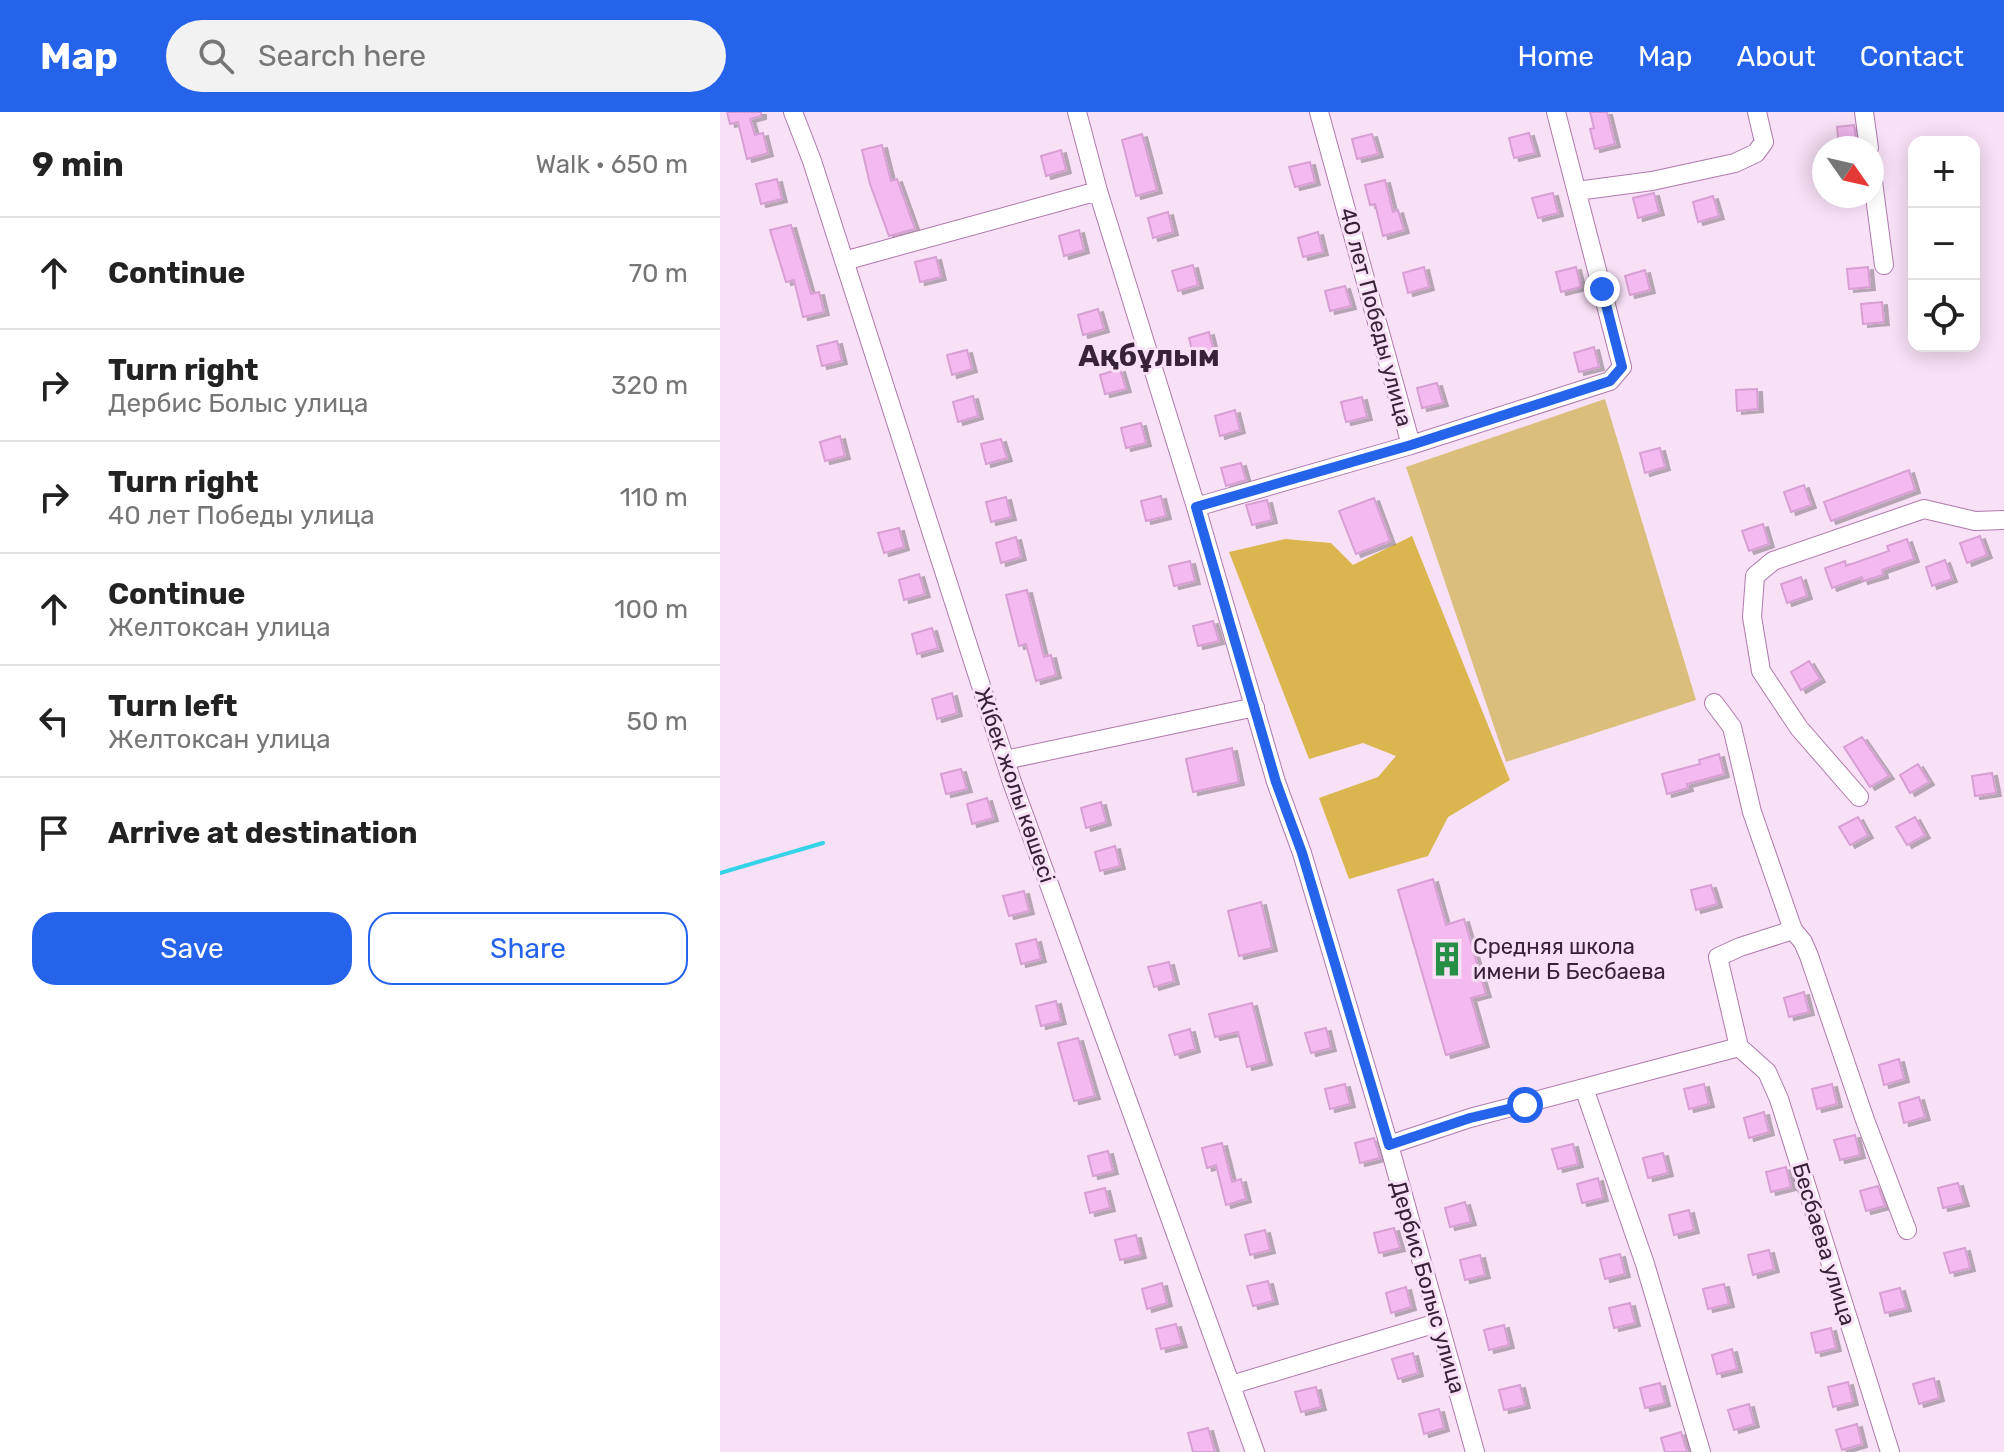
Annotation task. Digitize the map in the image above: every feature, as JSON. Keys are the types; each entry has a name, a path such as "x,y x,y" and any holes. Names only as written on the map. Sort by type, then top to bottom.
{"street":[{"name":"Жібек жолы көшесі","path":"793,112 812,161 1005,760 1255,1452"},
{"name":"Дербис Болыс улица","path":"1077,112 1276,782 1302,853 1389,1145 1475,1452"},
{"name":"40 лет Победы улица","path":"1196,507 1411,445 1319,112"},
{"path":"1411,445 1610,381 1622,367 1556,112"},
{"path":"1577,191 1652,181 1735,163 1756,153 1764,142 1757,112"},
{"path":"1864,112 1867,136"},
{"path":"844,261 1098,191"},
{"path":"1876,208 1884,265"},
{"path":"1859,797 1799,728 1761,671 1752,617 1755,576 1773,561 1924,509 1975,521 2004,520"},
{"path":"1714,703 1732,727 1752,812 1793,930 1809,956 1865,1120 1907,1230"},
{"path":"1005,760 1255,707"},
{"path":"1389,1145 1470,1118 1739,1047 1718,957 1793,930"},
{"name":"Бесбаева улица","path":"1739,1047 1767,1072 1779,1099 1890,1452"},
{"path":"1584,1088 1645,1264 1701,1452"},
{"path":"1231,1385 1437,1323"}],"shaded area":[{"path":"1605,399 1696,700 1506,762 1406,467"},
{"path":"1412,536 1510,780 1448,817 1428,856 1349,879 1319,798 1378,777 1396,756 1363,743 1309,759 1229,552 1285,539 1331,543 1353,565"}],"building":[{"path":"727,112 761,112 761,116 750,119 755,135 763,133 768,153 747,159 738,122 730,124"},
{"path":"1590,112 1607,112 1615,144 1595,149"},
{"path":"1854,125 1856,136 1838,136 1837,127"},
{"path":"1529,133 1535,153 1514,158 1509,138"},
{"path":"1142,134 1157,190 1136,196 1122,140"},
{"path":"1372,134 1378,154 1357,159 1352,139"},
{"path":"882,145 891,181 897,179 915,229 889,236 870,184 862,150"},
{"path":"1061,150 1066,170 1046,176 1041,156"},
{"path":"1310,162 1315,182 1295,187 1289,167"},
{"path":"777,179 782,199 761,204 756,184"},
{"path":"1385,180 1393,212 1398,210 1404,230 1383,236 1375,204 1370,205 1365,185"},
{"path":"1553,193 1558,213 1538,218 1532,198"},
{"path":"1654,193 1659,212 1638,218 1633,198"},
{"path":"1713,196 1719,216 1698,222 1693,202"},
{"path":"1168,212 1173,232 1153,238 1148,218"},
{"path":"791,225 811,294 819,292 824,312 803,317 794,280 786,282 770,230"},
{"path":"1079,230 1084,250 1064,256 1059,236"},
{"path":"1318,232 1323,252 1303,257 1298,238"},
{"path":"936,257 941,277 920,282 915,262"},
{"path":"1193,265 1198,285 1178,291 1172,271"},
{"path":"1424,267 1429,287 1408,293 1403,273"},
{"path":"1576,267 1581,287 1561,292 1556,272"},
{"path":"1868,267 1870,287 1849,289 1847,269"},
{"path":"1645,270 1650,290 1630,295 1625,276"},
{"path":"1345,286 1351,306 1330,311 1325,291"},
{"path":"1882,302 1884,322 1863,324 1861,304"},
{"path":"1098,309 1104,329 1083,335 1078,315"},
{"path":"1209,332 1214,352 1194,358 1189,338"},
{"path":"837,341 842,361 822,366 817,346"},
{"path":"1594,347 1599,367 1579,372 1574,353"},
{"path":"967,350 972,369 952,375 947,355"},
{"path":"1120,369 1126,389 1105,394 1100,375"},
{"path":"1437,383 1443,403 1422,408 1417,388"},
{"path":"1757,389 1758,409 1737,411 1736,390"},
{"path":"973,396 978,416 958,422 953,402"},
{"path":"1362,397 1367,417 1346,422 1341,402"},
{"path":"1235,410 1240,430 1220,436 1215,416"},
{"path":"1141,423 1146,443 1126,448 1121,428"},
{"path":"840,436 845,456 825,461 820,442"},
{"path":"1001,439 1007,458 986,464 981,444"},
{"path":"1660,448 1665,467 1645,473 1640,453"},
{"path":"1241,463 1246,480 1226,486 1221,468"},
{"path":"1909,470 1915,490 1831,521 1824,502"},
{"path":"1804,485 1811,505 1791,512 1784,492"},
{"path":"1161,496 1166,516 1146,521 1141,501"},
{"path":"1006,497 1011,517 991,522 986,502"},
{"path":"1374,498 1390,541 1356,554 1339,511"},
{"path":"1267,500 1272,520 1252,525 1246,505"},
{"path":"1763,524 1769,544 1749,551 1742,531"},
{"path":"899,528 904,547 884,553 878,533"},
{"path":"1980,536 1987,555 1967,563 1960,543"},
{"path":"1016,537 1021,557 1001,563 996,543"},
{"path":"1907,539 1914,559 1882,570 1883,575 1863,581 1862,577 1832,588 1825,568 1845,561 1846,566 1889,551 1887,546"},
{"path":"1945,560 1952,579 1932,586 1926,567"},
{"path":"1190,561 1195,581 1174,586 1169,566"},
{"path":"919,574 925,594 904,600 899,580"},
{"path":"1801,577 1807,596 1787,603 1781,584"},
{"path":"1027,590 1044,657 1051,655 1056,675 1036,681 1026,644 1019,646 1006,595"},
{"path":"1213,621 1219,641 1198,646 1193,626"},
{"path":"932,628 938,648 917,654 912,634"},
{"path":"1809,661 1820,679 1801,690 1791,672"},
{"path":"952,693 957,713 937,719 932,699"},
{"path":"1862,737 1889,776 1870,787 1844,747"},
{"path":"1232,748 1239,782 1193,792 1186,759"},
{"path":"1719,754 1724,774 1687,784 1688,788 1667,794 1662,774 1700,764 1699,760"},
{"path":"1918,764 1929,782 1910,793 1900,775"},
{"path":"961,769 967,789 946,794 941,774"},
{"path":"1992,773 1996,793 1975,796 1972,776"},
{"path":"987,798 993,818 972,824 967,804"},
{"path":"1101,802 1106,822 1086,828 1081,808"},
{"path":"1858,817 1868,835 1850,845 1839,827"},
{"path":"1915,817 1925,835 1907,845 1896,827"},
{"path":"1115,846 1120,866 1100,871 1095,852"},
{"name":"Средняя школа имени Б Бесбаева","path":"1433,879 1446,925 1464,919 1486,994 1471,998 1484,1044 1446,1055 1398,890"},
{"path":"1711,885 1717,904 1696,910 1691,890"},
{"path":"1024,891 1029,911 1009,916 1003,896"},
{"path":"1261,902 1272,948 1239,956 1228,911"},
{"path":"1036,939 1041,959 1021,964 1016,944"},
{"path":"1169,962 1174,981 1154,987 1148,967"},
{"path":"1804,992 1809,1012 1789,1017 1784,998"},
{"path":"1056,1001 1061,1021 1041,1026 1036,1006"},
{"path":"1252,1003 1267,1062 1247,1067 1238,1032 1215,1037 1209,1014"},
{"path":"1326,1028 1331,1048 1311,1053 1305,1033"},
{"path":"1190,1029 1195,1049 1175,1055 1169,1035"},
{"path":"1078,1038 1095,1096 1074,1101 1058,1043"},
{"path":"1899,1059 1904,1079 1884,1085 1879,1065"},
{"path":"1345,1084 1350,1104 1330,1109 1325,1089"},
{"path":"1704,1084 1709,1104 1689,1109 1684,1089"},
{"path":"1832,1084 1837,1104 1817,1109 1812,1089"},
{"path":"1919,1097 1925,1117 1904,1123 1899,1103"},
{"path":"1764,1112 1769,1132 1749,1138 1744,1118"},
{"path":"1855,1135 1860,1155 1840,1160 1834,1140"},
{"path":"1374,1138 1380,1158 1360,1163 1355,1143"},
{"path":"1222,1143 1232,1182 1241,1179 1246,1199 1226,1205 1216,1165 1207,1168 1202,1148"},
{"path":"1573,1144 1578,1164 1558,1169 1552,1149"},
{"path":"1108,1151 1113,1171 1093,1176 1088,1156"},
{"path":"1663,1153 1668,1173 1648,1178 1643,1158"},
{"path":"1786,1167 1791,1187 1771,1192 1766,1172"},
{"path":"1598,1178 1603,1198 1582,1203 1577,1184"},
{"path":"1958,1183 1964,1203 1943,1208 1938,1188"},
{"path":"1878,1186 1885,1206 1866,1211 1860,1191"},
{"path":"1105,1188 1110,1208 1090,1213 1085,1193"},
{"path":"1465,1202 1471,1222 1450,1227 1445,1208"},
{"path":"1689,1210 1694,1230 1674,1235 1669,1215"},
{"path":"1394,1228 1400,1248 1379,1253 1374,1233"},
{"path":"1265,1230 1270,1250 1250,1255 1245,1235"},
{"path":"1136,1235 1141,1255 1120,1260 1115,1240"},
{"path":"1965,1248 1970,1268 1950,1273 1944,1253"},
{"path":"1769,1250 1774,1269 1753,1275 1748,1255"},
{"path":"1620,1254 1625,1274 1605,1279 1600,1259"},
{"path":"1480,1255 1485,1275 1465,1280 1460,1260"},
{"path":"1268,1281 1273,1301 1253,1306 1247,1286"},
{"path":"1162,1283 1167,1303 1147,1309 1142,1289"},
{"path":"1724,1284 1729,1304 1708,1309 1703,1289"},
{"path":"1406,1287 1411,1307 1391,1313 1386,1293"},
{"path":"1900,1288 1906,1308 1885,1313 1880,1293"},
{"path":"1630,1303 1635,1323 1614,1328 1609,1308"},
{"path":"1176,1324 1182,1344 1161,1349 1156,1329"},
{"path":"1504,1325 1509,1345 1489,1350 1484,1330"},
{"path":"1831,1328 1836,1348 1816,1353 1811,1333"},
{"path":"1732,1349 1737,1369 1717,1374 1712,1355"},
{"path":"1413,1353 1418,1373 1398,1379 1392,1359"},
{"path":"1934,1378 1939,1398 1919,1404 1913,1384"},
{"path":"1848,1382 1853,1402 1833,1407 1828,1387"},
{"path":"1660,1383 1665,1403 1645,1408 1640,1388"},
{"path":"1520,1385 1525,1405 1504,1410 1499,1390"},
{"path":"1316,1387 1321,1407 1301,1412 1295,1392"},
{"path":"1749,1404 1754,1424 1734,1430 1728,1410"},
{"path":"1439,1409 1444,1428 1424,1434 1419,1414"},
{"path":"1857,1424 1862,1444 1842,1450 1836,1430"},
{"path":"1208,1428 1215,1452 1193,1452 1188,1433"},
{"path":"1681,1432 1687,1452 1665,1452 1661,1438"}],"waterway":[{"path":"720,873 823,843"}],"place":[{"name":"Средняя школа имени Б Бесбаева","path":"1447,959"}],"district":[{"name":"Ақбұлым","path":"1149,356"}],"route":[{"path":"1525,1105 1422,1132 1389,1145 1302,853 1276,782 1196,507 1411,445 1610,381 1622,367 1602,289"}]}
